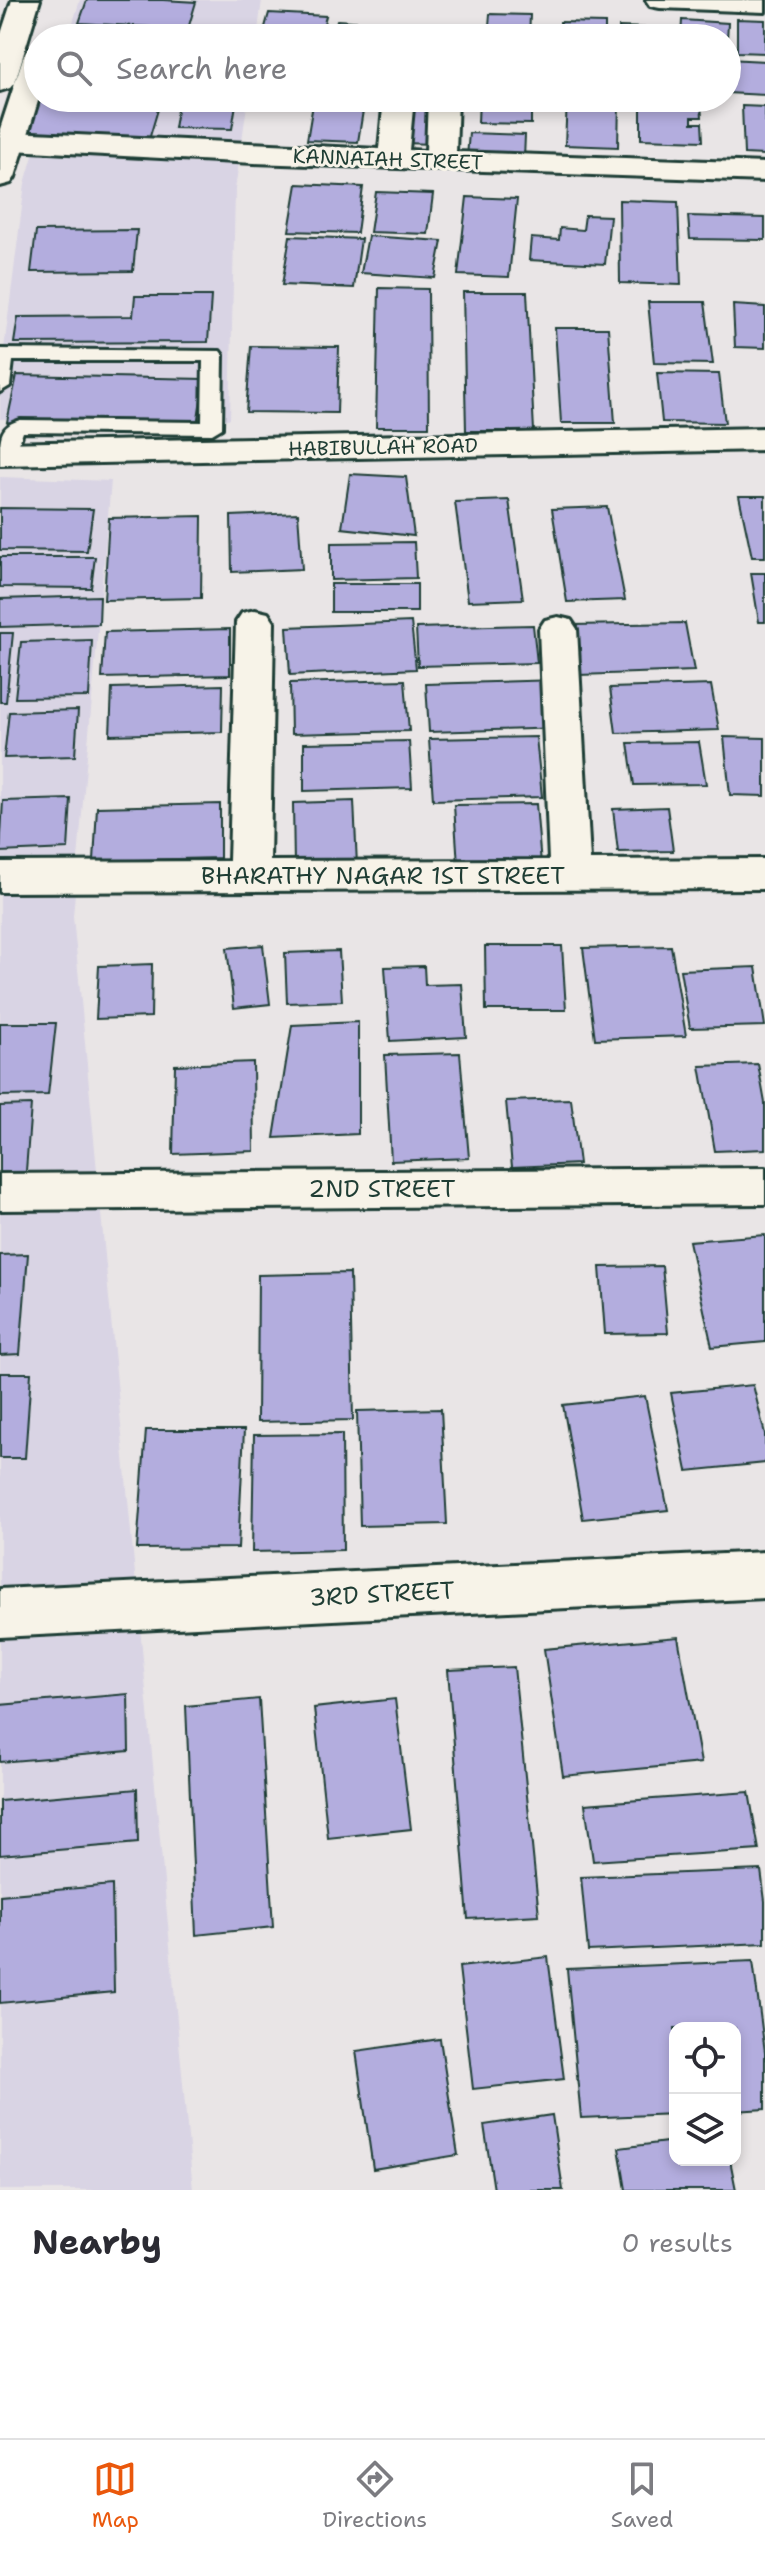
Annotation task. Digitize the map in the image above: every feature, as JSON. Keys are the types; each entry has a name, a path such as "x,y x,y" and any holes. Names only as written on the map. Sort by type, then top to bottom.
{"street":[{"path":"0,82 26,0"},
{"path":"660,0 765,4"},
{"path":"0,177 6,137 24,91"},
{"path":"376,112 380,159"},
{"path":"380,159 395,112"},
{"path":"441,161 443,112"},
{"name":"KANNAIAH STREET","path":"6,137 380,159 765,172"},
{"name":"HABIBULLAH ROAD","path":"4,441 765,439"},
{"path":"249,877 255,622"},
{"path":"558,629 570,875"},
{"name":"BHARATHY NAGAR 1ST STREET","path":"0,877 765,874"},
{"name":"2ND STREET","path":"0,1192 765,1186"},
{"name":"3RD STREET","path":"0,1613 765,1575"}],"lane":[{"path":"1,352 207,346"},
{"path":"0,386 1,352"},
{"path":"1,352 213,355 212,428 20,426 4,441"}],"shaded area":[{"path":"80,0 262,0 259,24 72,24"},
{"path":"46,112 246,112 235,190 230,419 0,419 0,380 25,183"},
{"path":"0,477 111,481 73,916 193,2190 0,2190"}],"building":[{"path":"87,0 196,2 189,24 79,23"},
{"path":"269,13 326,16 324,24 266,24"},
{"path":"490,14 530,15 530,24 489,24"},
{"path":"737,19 765,20 765,53 741,52 741,24 737,24"},
{"path":"337,20 381,23 381,24 336,24"},
{"path":"682,20 728,23 728,24 682,24"},
{"path":"560,22 605,23 605,24"},
{"path":"741,60 765,61 765,95 741,94"},
{"path":"742,106 765,107 765,155 744,154"},
{"path":"33,112 157,112 148,143 24,137"},
{"path":"177,112 235,112 232,129 174,128"},
{"path":"312,112 363,112 358,142 307,140"},
{"path":"407,112 436,112 432,144 404,143"},
{"path":"478,112 531,112 531,124 478,123"},
{"path":"566,112 619,112 618,147 565,145"},
{"path":"641,112 702,112 702,117 692,117 692,123 702,123 703,141 641,139"},
{"path":"469,133 525,135 524,159 467,157"},
{"path":"297,184 363,187 357,233 289,231"},
{"path":"376,192 433,194 428,234 370,232"},
{"path":"467,197 517,199 509,277 458,275"},
{"path":"619,200 678,202 681,285 620,283"},
{"path":"585,215 610,216 605,264 529,260 531,238 559,240 560,228 583,230"},
{"path":"688,216 765,218 765,240 690,239"},
{"path":"137,230 133,271 31,272 36,231"},
{"path":"290,236 361,239 354,288 282,285"},
{"path":"368,236 442,241 435,278 361,273"},
{"path":"379,288 428,289 429,427 376,427"},
{"path":"463,292 527,292 534,431 466,431"},
{"path":"135,296 211,296 208,342 14,343 18,317 133,316"},
{"path":"648,302 705,302 713,364 654,363"},
{"path":"733,305 765,307 765,348 735,347"},
{"path":"555,328 608,328 615,423 561,423"},
{"path":"251,346 339,347 337,413 246,412"},
{"path":"657,373 719,374 725,423 662,422"},
{"path":"17,375 204,379 197,425 7,422"},
{"path":"350,474 406,477 414,536 342,528"},
{"path":"739,496 765,496 765,557 752,557"},
{"path":"509,500 523,599 468,601 455,502"},
{"path":"607,507 625,600 567,602 552,509"},
{"path":"0,508 93,509 87,551 0,550"},
{"path":"298,513 302,569 232,572 231,516"},
{"path":"202,516 201,598 104,600 109,518"},
{"path":"414,542 416,578 331,580 331,543"},
{"path":"0,557 95,557 91,588 0,587"},
{"path":"751,573 765,573 765,622 759,622"},
{"path":"331,584 417,584 417,612 331,612"},
{"path":"100,596 99,624 0,627 0,599"},
{"path":"411,622 416,669 290,675 287,627"},
{"path":"685,623 694,671 579,675 573,625"},
{"path":"533,625 537,663 418,666 416,628"},
{"path":"230,629 230,675 102,678 105,632"},
{"path":"0,633 13,633 6,702 0,702"},
{"path":"92,640 89,697 15,698 21,642"},
{"path":"405,680 409,731 291,734 290,683"},
{"path":"557,680 562,728 429,732 426,684"},
{"path":"223,685 222,732 110,735 112,688"},
{"path":"711,685 719,730 616,733 610,688"},
{"path":"78,710 75,756 4,758 9,712"},
{"path":"536,737 542,797 433,800 429,739"},
{"path":"724,737 765,738 765,796 730,795"},
{"path":"409,741 412,788 304,791 304,743"},
{"path":"699,742 706,784 634,785 628,743"},
{"path":"71,799 68,849 0,852 3,801"},
{"path":"354,801 357,865 294,866 293,803"},
{"path":"220,804 220,858 94,861 97,807"},
{"path":"536,804 541,864 458,865 454,805"},
{"path":"667,807 673,851 618,852 613,809"},
{"path":"263,945 270,1004 234,1008 227,948"},
{"path":"485,946 562,946 566,1010 486,1010"},
{"path":"671,946 686,1036 595,1039 583,948"},
{"path":"339,951 342,1001 287,1003 285,953"},
{"path":"152,964 151,1017 96,1019 99,966"},
{"path":"424,966 425,985 462,984 466,1037 390,1041 385,967"},
{"path":"756,967 765,1026 690,1028 680,970"},
{"path":"358,1022 358,1134 274,1138 292,1025"},
{"path":"0,1023 56,1023 48,1095 0,1096"},
{"path":"460,1053 469,1158 391,1161 385,1055"},
{"path":"253,1062 254,1151 173,1154 175,1065"},
{"path":"758,1064 765,1103 765,1149 715,1151 700,1066"},
{"path":"571,1099 579,1164 512,1167 506,1101"},
{"path":"31,1105 25,1184 0,1185 0,1106"},
{"path":"765,1235 765,1342 712,1347 689,1241"},
{"path":"28,1254 20,1354 0,1355 0,1255"},
{"path":"662,1266 668,1333 605,1334 600,1267"},
{"path":"350,1273 353,1420 257,1422 258,1275"},
{"path":"0,1373 31,1373 25,1458 0,1458"},
{"path":"753,1385 765,1434 765,1463 687,1471 671,1393"},
{"path":"645,1396 668,1510 583,1519 563,1405"},
{"path":"441,1409 447,1524 360,1526 357,1411"},
{"path":"146,1430 244,1430 238,1548 137,1549"},
{"path":"342,1434 343,1550 252,1552 254,1435"},
{"path":"678,1637 701,1763 563,1776 544,1649"},
{"path":"514,1667 539,1915 468,1919 448,1670"},
{"path":"128,1694 129,1751 0,1762 0,1705"},
{"path":"259,1699 273,1927 196,1935 186,1706"},
{"path":"395,1699 411,1829 328,1838 314,1708"},
{"path":"137,1789 138,1843 0,1855 0,1801"},
{"path":"749,1792 759,1850 593,1861 585,1804"},
{"path":"761,1870 765,1943 588,1951 581,1877"},
{"path":"112,1885 114,1992 0,2003 0,1895"},
{"path":"548,1957 564,2079 473,2089 459,1967"},
{"path":"753,1961 765,2052 765,2109 741,2111 741,2022 669,2022 669,2114 581,2118 567,1969"},
{"path":"440,2039 458,2155 373,2169 356,2051"},
{"path":"552,2115 563,2190 494,2190 484,2125"},
{"path":"669,2142 669,2166 731,2166 736,2190 626,2190 619,2148"}]}
